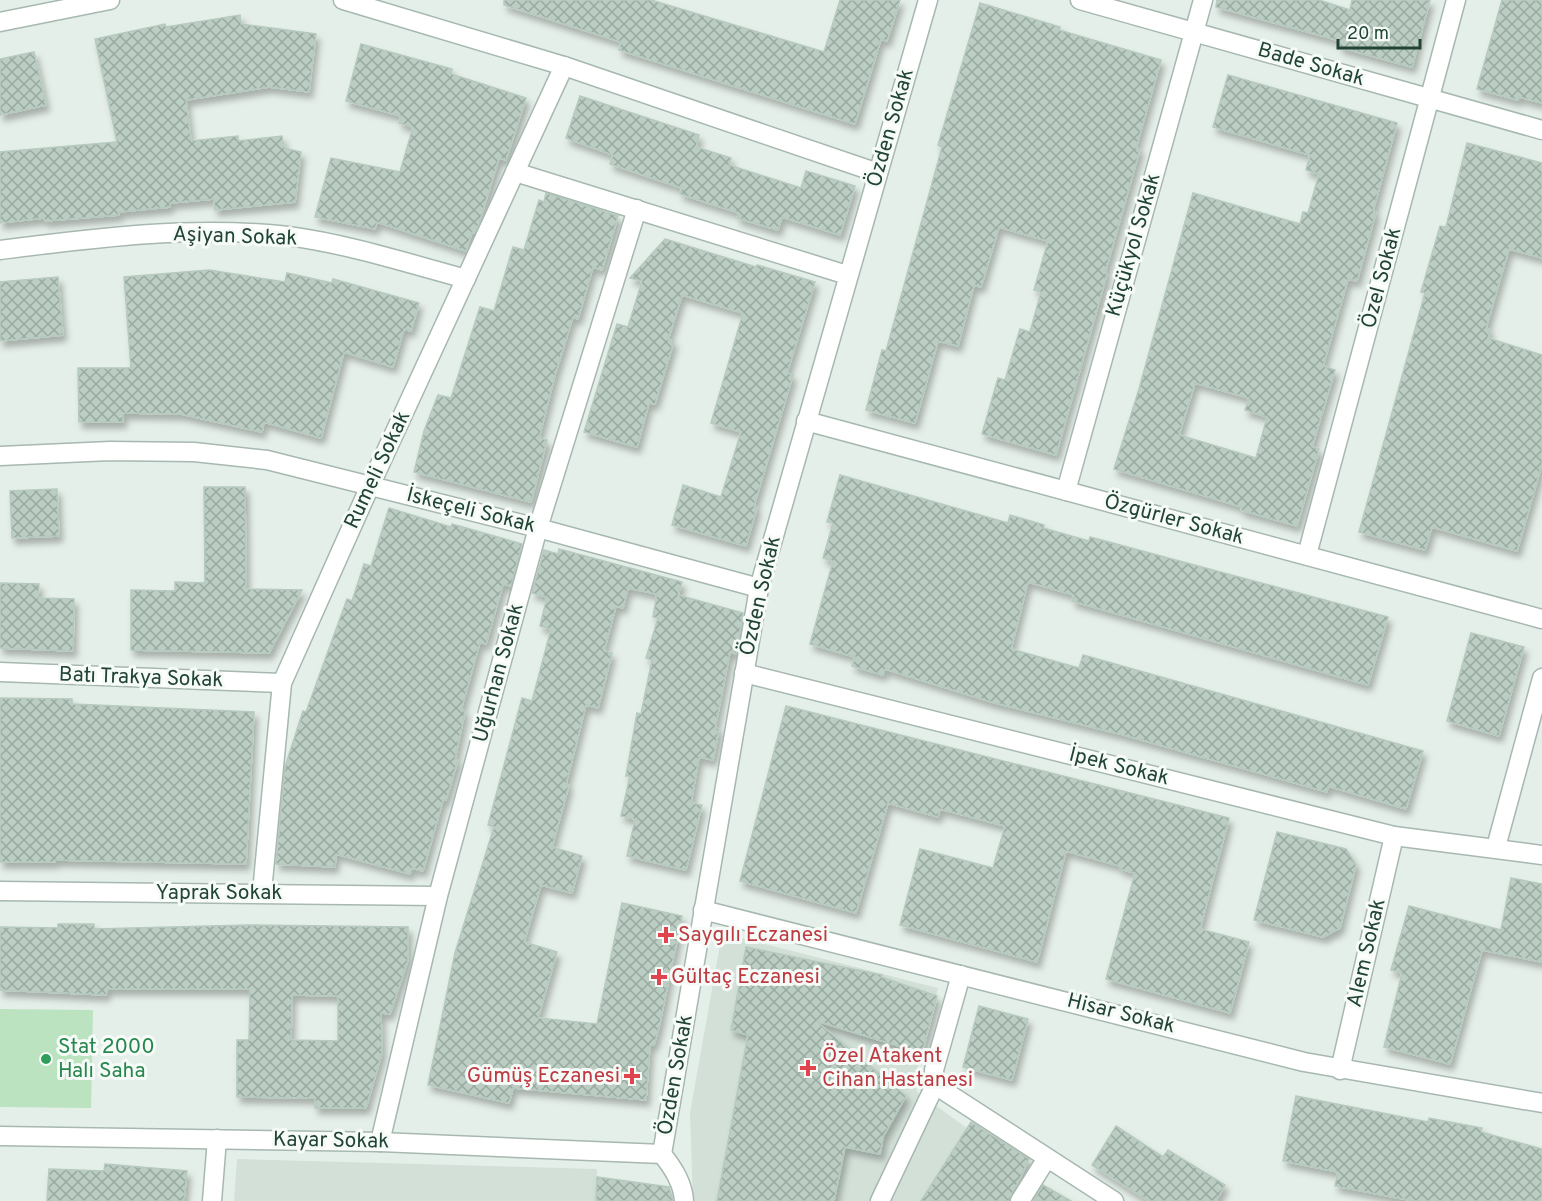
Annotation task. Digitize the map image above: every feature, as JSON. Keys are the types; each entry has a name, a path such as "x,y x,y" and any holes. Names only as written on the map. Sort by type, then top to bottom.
{"street":[{"path":"1,20 110,0"},
{"path":"343,0 373,3 878,173"},
{"name":"Özden Sokak","path":"684,1201 683,1191 674,1170 662,1154 759,588 847,275 928,0"},
{"name":"Bade Sokak","path":"1080,0 1542,129"},
{"name":"Küçükyol Sokak","path":"1066,491 1203,0"},
{"name":"Özel Sokak","path":"1307,555 1456,0"},
{"name":"Rumeli Sokak","path":"262,892 282,683 370,486 564,66"},
{"path":"515,172 847,275"},
{"name":"Uğurhan Sokak","path":"380,1142 438,896 538,528 637,209"},
{"name":"Aşiyan Sokak","path":"0,250 134,236 227,234 286,236 368,252 466,279"},
{"name":"Özgürler Sokak","path":"806,421 1542,619"},
{"name":"İskeçeli Sokak","path":"0,456 110,450 238,456 538,528 759,588"},
{"name":"Batı Trakya Sokak","path":"0,672 282,683"},
{"name":"İpek Sokak","path":"744,673 1394,836 1496,847 1542,855"},
{"path":"1496,847 1542,678"},
{"name":"Alem Sokak","path":"1340,1070 1394,836"},
{"name":"Yaprak Sokak","path":"0,891 262,892 438,896"},
{"name":"Hisar Sokak","path":"703,910 1340,1070 1542,1103"},
{"path":"880,1201 934,1085 934,1070 961,975"},
{"path":"934,1085 1114,1201"},
{"name":"Kayar Sokak","path":"0,1136 380,1142 662,1154"},
{"path":"212,1201 217,1139"},
{"path":"1020,1201 1047,1158"}],"shaded area":[{"name":"Özel Atakent Cihan Hastanesi","path":"722,933 938,988 914,1082 918,1093 967,1128 921,1201 693,1201 690,1113"},
{"path":"237,1159 597,1169 596,1201 234,1201"}],"green space":[{"name":"Stat 2000 Halı Saha","path":"0,1009 93,1010 91,1108 0,1107"}],"building":[{"path":"504,0 651,0 824,52 840,0 900,0 887,41 881,39 855,124 619,50 621,42 504,5"},
{"path":"1217,0 1319,0 1350,10 1352,0 1430,0 1412,67 1339,47 1341,41 1216,7"},
{"path":"1502,0 1542,0 1542,103 1519,97 1518,100 1477,89"},
{"path":"980,3 1060,27 1059,30 1161,60 1136,148 1140,149 1105,273 1107,274 1056,455 982,434 998,378 1005,380 1020,329 1030,332 1041,292 1034,290 1048,241 999,227 981,287 974,285 958,346 938,341 915,423 866,410 882,350 886,351 942,147 938,145"},
{"path":"240,15 241,24 316,34 309,92 269,87 186,100 191,141 238,136 238,141 282,136 284,148 301,152 295,202 215,210 214,199 170,203 170,207 118,212 119,215 45,221 44,218 0,223 0,152 117,142 95,39 165,24 166,27"},
{"path":"361,44 452,69 451,74 526,98 506,160 499,158 479,223 475,233 472,232 466,251 377,222 375,229 315,217 331,158 400,172 413,127 399,123 401,116 346,101"},
{"path":"34,52 46,105 0,115 0,59"},
{"path":"1228,75 1397,123 1357,281 1348,279 1323,366 1335,370 1312,447 1319,449 1297,526 1114,469 1139,389 1193,193 1300,224 1303,212 1308,213 1319,174 1306,170 1310,155 1213,127","holes":["1195,383 1249,398 1245,410 1267,417 1256,458 1179,435"]},
{"path":"580,96 699,135 696,147 731,158 729,165 801,188 806,171 855,186 840,235 782,217 778,230 737,218 739,213 680,194 682,188 610,164 613,155 566,138"},
{"path":"1467,143 1542,163 1542,258 1509,249 1486,328 1490,330 1488,338 1542,355 1542,464 1517,551 1432,527 1425,550 1359,532 1425,293 1421,292 1440,226 1446,227"},
{"path":"546,193 618,216 602,270 593,267 578,319 573,317 555,375 539,438 547,440 531,502 414,472 424,431 438,395 451,398 480,307 494,311 513,247 524,250 539,200 544,202"},
{"path":"665,239 756,267 757,265 815,282 787,373 793,375 754,506 757,507 746,546 672,525 683,485 721,497 741,432 711,423 743,313 682,295 668,340 674,341 655,404 649,403 637,447 584,432 617,324 628,327 642,281 630,278"},
{"path":"209,270 285,282 287,273 332,283 333,279 419,303 411,331 404,329 393,367 344,352 321,438 264,422 262,432 181,414 123,413 123,422 79,422 78,368 131,368 124,277"},
{"path":"58,277 63,335 0,341 0,282"},
{"path":"840,475 1008,523 1010,515 1044,525 1043,528 1089,541 1090,537 1388,617 1368,685 1072,601 1074,595 1028,582 1011,649 1079,668 1083,655 1423,751 1406,809 1328,786 1327,792 1124,735 995,703 885,669 883,675 852,666 855,657 810,644 833,561 823,558 833,523 827,522"},
{"path":"204,487 245,487 246,589 302,590 269,653 131,650 131,590 175,591 175,582 205,583"},
{"path":"57,489 59,536 12,538 10,491"},
{"path":"389,508 451,527 452,524 522,544 511,586 503,584 486,644 480,642 461,710 465,711 455,759 458,760 446,800 443,800 423,871 412,868 410,874 336,854 335,867 276,864 285,767 303,711 306,712 347,599 352,601 364,564 371,566"},
{"path":"559,549 682,582 678,595 743,613 736,654 730,652 715,728 719,729 713,760 699,757 691,803 702,805 686,870 627,856 635,819 621,816 630,776 626,776 637,713 641,714 652,660 646,658 658,618 653,617 657,594 628,588 623,608 616,606 604,651 612,653 598,708 586,705 566,784 569,785 552,847 582,856 572,893 541,885 524,942 557,952 538,1018 597,1024 622,903 682,916 659,1027 654,1045 650,1045 646,1100 513,1088 509,1103 428,1085 455,953 494,827 488,825 522,698 532,701 551,629 540,626 547,597 532,593 544,550 558,554"},
{"path":"0,583 39,584 38,598 74,599 73,651 0,648"},
{"path":"1471,633 1524,647 1499,736 1447,721"},
{"path":"0,698 72,699 72,704 254,712 246,864 55,860 55,862 0,862"},
{"path":"786,706 1229,818 1200,929 1249,942 1230,1013 1106,979 1135,873 1120,869 1120,866 1066,851 1037,962 900,925 920,849 993,868 1005,826 940,809 938,817 888,803 856,913 740,881"},
{"path":"1277,832 1346,849 1356,865 1340,928 1323,937 1254,920"},
{"path":"1511,878 1542,884 1542,962 1482,950 1450,1064 1384,1047 1402,973 1391,970 1409,906 1501,930"},
{"path":"58,924 94,924 94,929 250,925 408,927 408,960 390,1014 381,1013 382,1053 366,1108 315,1108 315,1098 237,1097 237,1040 249,1040 250,989 107,989 106,995 0,990 0,927 58,928","holes":["292,995 338,996 338,1041 291,1040"]},
{"name":"Özel Atakent Cihan Hastanesi","path":"746,947 882,975 881,977 937,996 922,1053 816,1021 906,1096 883,1137 880,1154 845,1147 834,1201 717,1201 748,1035 731,1030"},
{"path":"979,1006 1028,1019 1012,1080 963,1067"},
{"path":"1296,1096 1428,1122 1429,1118 1482,1128 1481,1132 1542,1149 1542,1201 1414,1201 1335,1186 1338,1172 1283,1161"},
{"path":"971,1122 1029,1159 1009,1201 921,1201"},
{"path":"1116,1126 1163,1157 1168,1150 1225,1185 1216,1201 1149,1201 1092,1165"},
{"path":"105,1164 187,1171 184,1201 47,1201 49,1169 104,1171"},
{"path":"597,1177 669,1187 673,1201 596,1201"},
{"path":"1043,1185 1071,1201 1033,1201"}],"place":[{"name":"Saygılı Eczanesi","path":"666,935"},
{"name":"Gültaç Eczanesi","path":"659,977"},
{"name":"Stat 2000 Halı Saha","path":"46,1059"},
{"name":"Özel Atakent Cihan Hastanesi","path":"808,1068"},
{"name":"Gümüş Eczanesi","path":"632,1076"}]}
